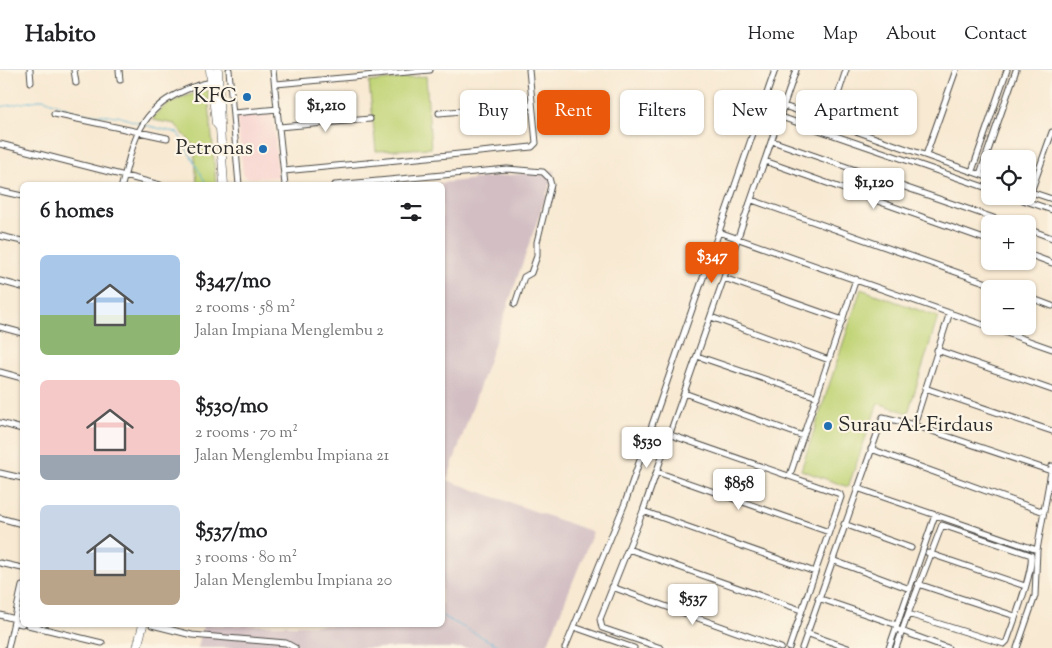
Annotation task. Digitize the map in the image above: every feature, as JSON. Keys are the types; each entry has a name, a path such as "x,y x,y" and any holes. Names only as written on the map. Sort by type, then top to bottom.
{"main road":[{"path":"210,70 216,123 221,125"},
{"path":"212,82 216,70"},
{"path":"216,70 224,182"},
{"path":"137,648 142,627"}],"street":[{"path":"30,70 31,82"},
{"path":"74,70 76,83"},
{"path":"119,70 120,80"},
{"path":"229,70 238,182"},
{"path":"273,70 276,84 285,182"},
{"path":"276,84 430,70"},
{"path":"284,171 532,147 536,143 529,70"},
{"path":"565,648 625,503 775,70"},
{"path":"786,100 796,70"},
{"path":"839,90 846,70"},
{"path":"926,155 956,70"},
{"path":"972,171 1006,70"},
{"path":"867,135 980,174 1016,70"},
{"path":"123,182 137,133 145,118 168,98 204,83 212,82"},
{"path":"439,113 532,105"},
{"path":"233,113 278,109"},
{"path":"54,114 168,138"},
{"path":"280,128 370,119"},
{"path":"786,119 981,186"},
{"path":"1036,173 1052,132"},
{"path":"661,648 602,628 600,619 643,511 774,135"},
{"path":"772,141 985,215"},
{"path":"0,144 148,182"},
{"path":"765,161 981,238"},
{"path":"366,182 502,169 542,172 549,178 551,185 537,242 537,256 531,273 524,277 515,304"},
{"path":"0,190 20,195"},
{"path":"1036,193 1052,199"},
{"path":"752,200 981,281"},
{"path":"1036,205 1052,210"},
{"path":"719,232 1052,349"},
{"path":"1036,233 1052,238"},
{"path":"0,236 20,241"},
{"path":"1036,257 1052,263"},
{"path":"724,278 843,320"},
{"path":"790,475 856,280"},
{"path":"0,281 20,286"},
{"path":"1036,300 1052,306"},
{"path":"914,424 950,312"},
{"path":"711,317 829,360"},
{"path":"0,327 20,332"},
{"path":"938,350 1052,390"},
{"path":"697,356 817,397"},
{"path":"0,372 20,377"},
{"path":"925,388 1052,431"},
{"path":"684,393 803,436"},
{"path":"802,648 883,416 1052,468 1038,550 1035,596 1017,648"},
{"path":"0,423 20,428"},
{"path":"651,428 837,491 841,497 789,648"},
{"path":"871,449 1044,512"},
{"path":"657,472 829,532"},
{"path":"0,473 20,478"},
{"path":"857,488 1038,550"},
{"path":"643,511 815,572"},
{"path":"889,648 935,515"},
{"path":"0,518 20,523"},
{"path":"844,524 911,548"},
{"path":"896,648 918,584 940,526 945,525 1031,555 1032,560 1025,586 1007,641 1000,644 908,614"},
{"path":"628,549 801,610"},
{"path":"923,551 1025,586"},
{"path":"832,560 910,589"},
{"path":"0,563 20,568"},
{"path":"918,584 1015,616"},
{"path":"612,587 781,648"},
{"path":"8,648 20,596"},
{"path":"818,598 948,648"},
{"path":"0,615 20,623"},
{"path":"36,627 102,643"},
{"path":"164,627 196,636 286,643 295,648"},
{"path":"574,627 634,648"},
{"path":"806,633 848,648"}],"shaded area":[{"path":"273,114 278,177 247,178 243,174 237,117"},
{"path":"555,170 447,480 593,532 546,648 198,648 203,627 445,627 445,182"}],"green space":[{"path":"426,76 431,148 376,151 369,82"},
{"path":"208,90 216,182 197,182 194,146 175,124 153,120 156,114 169,104"},
{"path":"861,289 938,317 908,413 878,403 848,487 801,470"}],"waterway":[{"path":"0,107 44,99 78,113 118,116 142,124"},
{"path":"145,125 178,133 205,182"},
{"path":"445,618 503,648"}],"place":[{"name":"KFC","path":"247,97"},
{"name":"Petronas","path":"263,149"},
{"name":"Surau Al-Firdaus","path":"828,426"}]}
